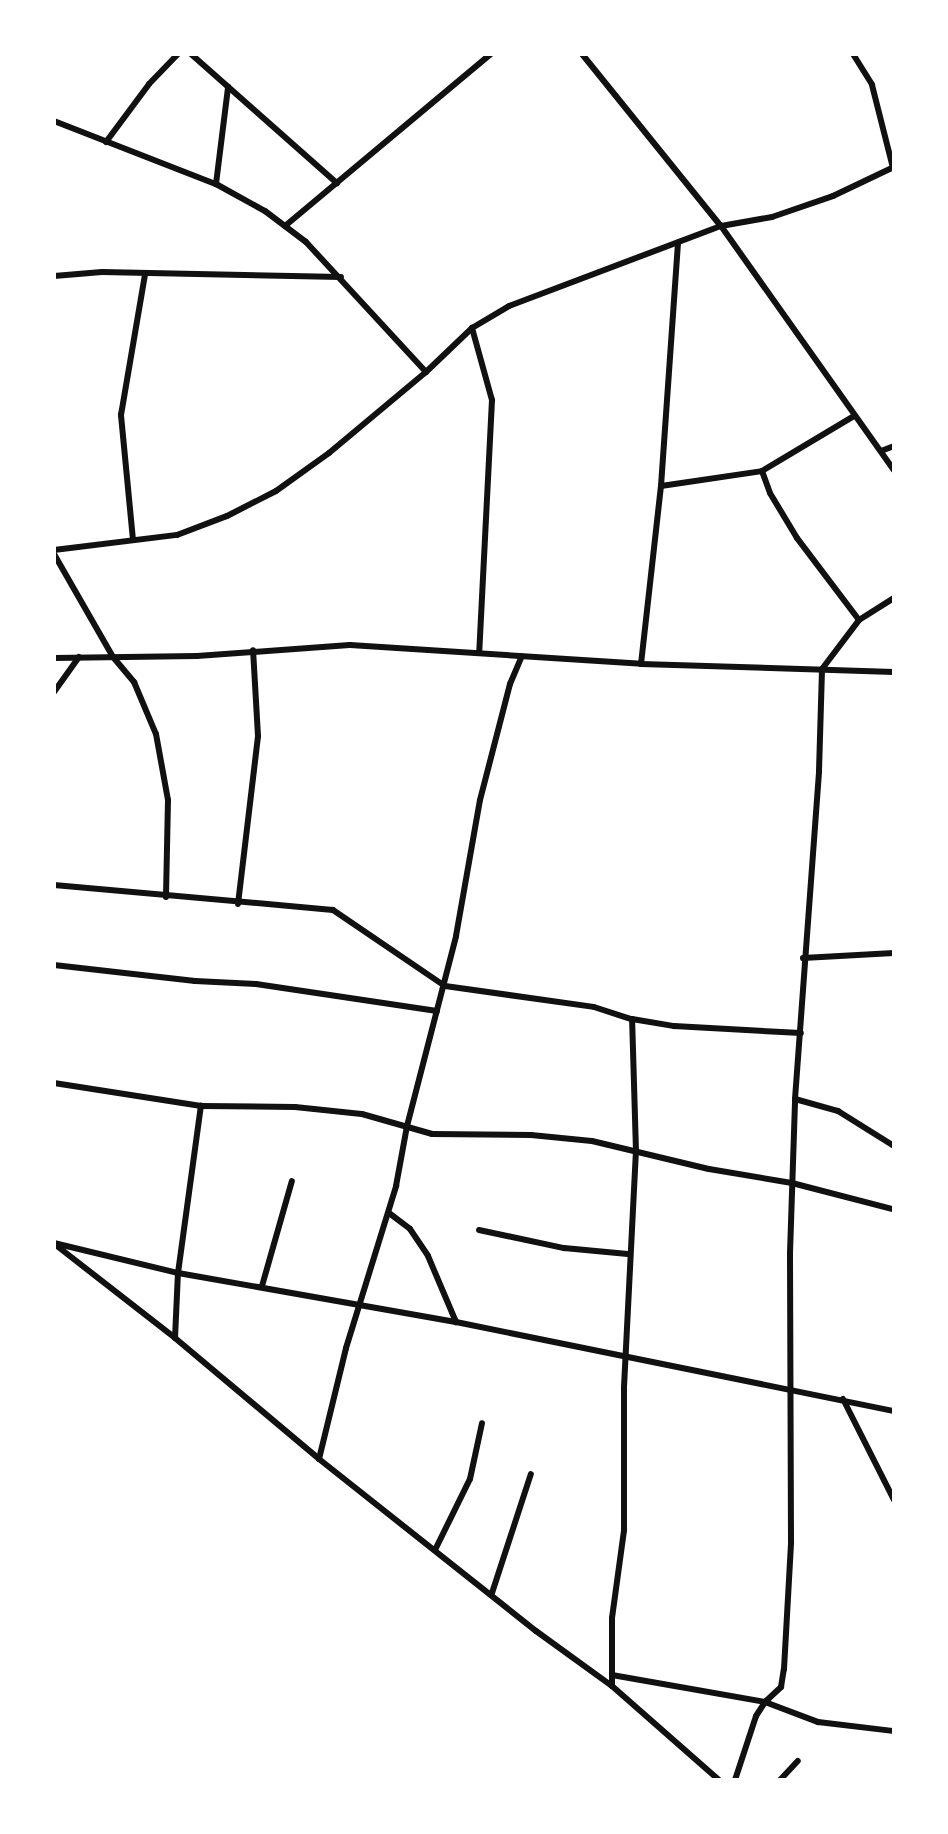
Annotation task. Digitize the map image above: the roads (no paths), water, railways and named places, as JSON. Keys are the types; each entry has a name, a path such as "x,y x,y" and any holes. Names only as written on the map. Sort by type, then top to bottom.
{"street":[{"path":"106,142 149,84 178,54"},
{"path":"191,54 337,183"},
{"path":"285,226 491,54"},
{"path":"582,54 721,226 894,470"},
{"path":"166,897 168,800 156,734 134,682 113,657 54,552 202,528 276,491 329,453 426,372 472,328 509,306 721,226 772,217 833,196 893,168 872,85 853,54"},
{"path":"216,184 228,87"},
{"path":"54,121 216,184 285,226 341,277 426,372"},
{"path":"641,664 661,486 678,243"},
{"path":"133,540 121,405 145,274"},
{"path":"54,276 341,277"},
{"path":"472,328 492,400 479,653"},
{"path":"661,486 762,471 854,416"},
{"path":"881,451 894,446"},
{"path":"762,471 770,493 797,538 859,620"},
{"path":"735,1780 756,1716 781,1687 784,1669 791,1542 795,1099 819,771 822,669 859,620 894,598"},
{"path":"54,658 197,656 350,645 641,664 894,672"},
{"path":"238,904 258,736 253,650"},
{"path":"319,1459 359,1307 389,1213 407,1126 445,986 480,800 510,684 522,656"},
{"path":"54,692 79,657"},
{"path":"54,885 238,904 333,910 445,986 594,1007 632,1019 674,1026 801,1033"},
{"path":"803,958 894,953"},
{"path":"54,965 195,981 256,984 437,1011"},
{"path":"612,1686 612,1618 624,1530 628,1254 636,1151 632,1019"},
{"path":"54,1083 201,1106 295,1107 362,1114 432,1134 461,1137 562,1136 792,1183 892,1209"},
{"path":"795,1099 838,1111 894,1146"},
{"path":"175,1338 178,1273 201,1106"},
{"path":"262,1286 292,1181"},
{"path":"389,1213 410,1229 428,1256 456,1322"},
{"path":"479,1230 564,1248 628,1254"},
{"path":"54,1243 178,1273 456,1322 894,1411"},
{"path":"54,1243 175,1338 319,1459 612,1686 719,1780"},
{"path":"843,1399 894,1500"},
{"path":"435,1550 470,1479 482,1423"},
{"path":"492,1593 531,1474"},
{"path":"612,1675 765,1702 818,1722 894,1731"},
{"path":"780,1780 798,1761"}]}
